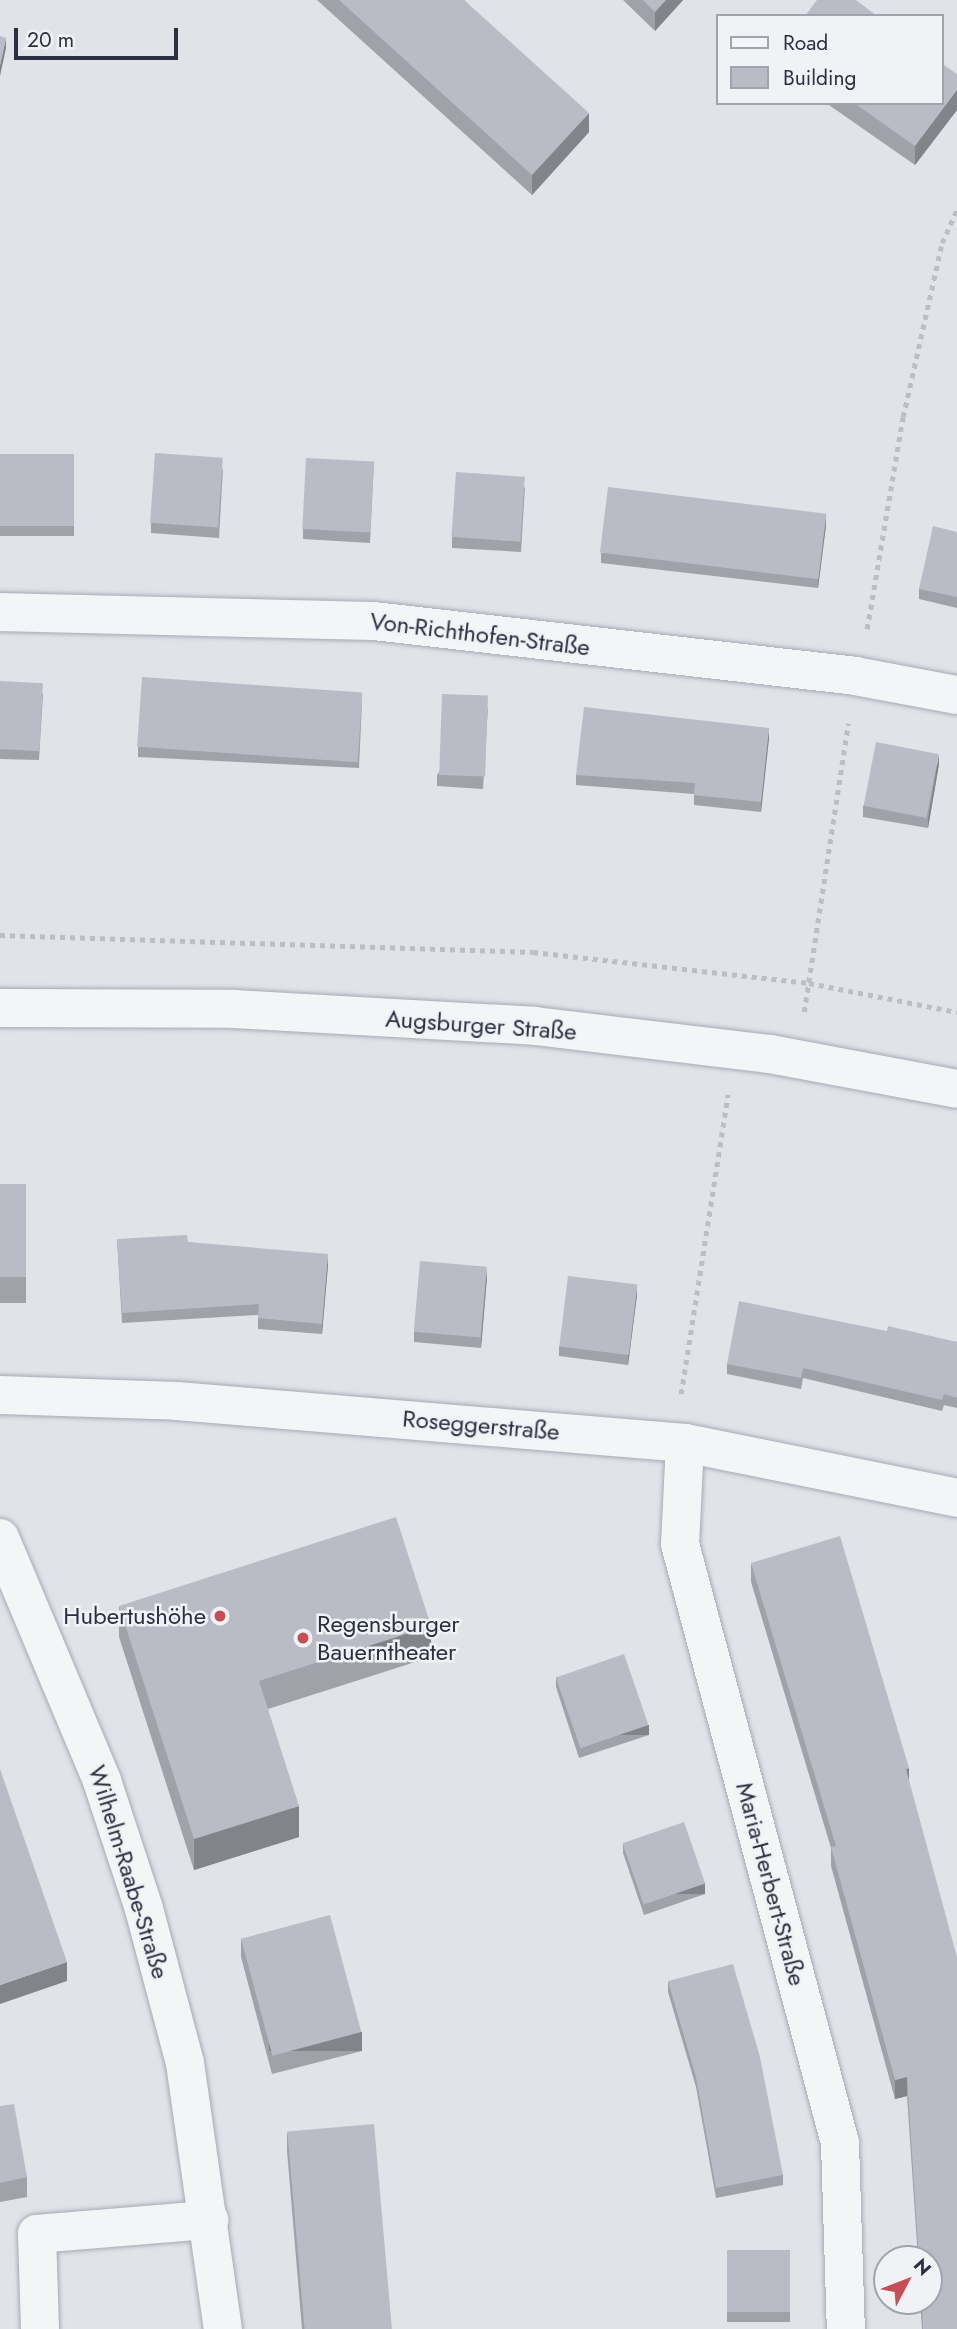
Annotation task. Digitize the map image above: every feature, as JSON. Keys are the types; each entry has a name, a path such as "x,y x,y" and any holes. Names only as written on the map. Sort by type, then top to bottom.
{"street":[{"name":"Von-Richthofen-Straße","path":"0,612 373,621 855,676 957,695"},
{"name":"Augsburger Straße","path":"0,1008 234,1009 535,1026 770,1054 957,1089"},
{"name":"Roseggerstraße","path":"0,1395 258,1407 685,1443 957,1498"},
{"name":"Maria-Herbert-Straße","path":"685,1443 680,1544 840,2143 846,2329"},
{"name":"Wilhelm-Raabe-Straße","path":"0,1538 102,1781 144,1909 185,2063 223,2329"},
{"path":"40,2329 37,2234 209,2221"}],"path":[{"path":"0,935 533,952 809,983 957,1012"},
{"path":"685,1443 678,1413 729,1094 770,1054"}],"building":[{"path":"339,0 464,0 589,113 532,175"},
{"path":"643,0 666,0 655,12"},
{"path":"817,0 856,0 874,14 806,14"},
{"path":"0,36 6,38 0,65"},
{"path":"943,64 957,74 957,90 915,146 857,105 943,105"},
{"path":"155,453 223,458 218,528 150,523"},
{"path":"0,454 74,454 74,526 0,526"},
{"path":"306,458 374,462 370,532 302,529"},
{"path":"456,472 525,477 520,542 451,537"},
{"path":"608,487 826,514 818,579 600,553"},
{"path":"933,526 957,532 957,597 919,589"},
{"path":"142,677 362,692 358,762 137,747"},
{"path":"0,681 43,683 39,751 0,749"},
{"path":"442,694 488,696 485,777 439,775"},
{"path":"584,707 769,728 761,802 694,795 695,783 576,775"},
{"path":"876,742 939,754 926,818 864,806"},
{"path":"0,1184 26,1184 26,1277 0,1277"},
{"path":"187,1235 188,1242 328,1254 322,1324 258,1318 259,1304 122,1313 117,1239"},
{"path":"420,1261 487,1267 481,1338 414,1332"},
{"path":"568,1276 637,1285 629,1355 559,1346"},
{"path":"739,1301 887,1331 888,1326 957,1342 957,1398 944,1394 942,1400 803,1368 801,1378 727,1364"},
{"path":"396,1517 431,1626 259,1681 299,1806 194,1839 119,1606"},
{"path":"840,1536 909,1768 906,1769 957,1957 957,2329 923,2329 922,2315 943,2315 943,2245 918,2245 907,2077 895,2080 831,1847 836,1846 751,1563"},
{"path":"624,1654 648,1725 580,1748 556,1677"},
{"path":"0,1769 67,1962 0,1985"},
{"path":"684,1822 705,1883 644,1905 623,1843"},
{"path":"330,1915 361,2032 272,2056 241,1939"},
{"path":"733,1964 760,2057 783,2175 716,2188 696,2077 668,1981"},
{"path":"14,2104 27,2177 0,2183 0,2106"},
{"path":"374,2124 392,2329 305,2329 287,2132"},
{"path":"727,2250 790,2250 790,2312 727,2312"}],"place":[{"name":"Hubertushöhe","path":"220,1616"},
{"name":"Regensburger Bauerntheater","path":"303,1638"}]}
